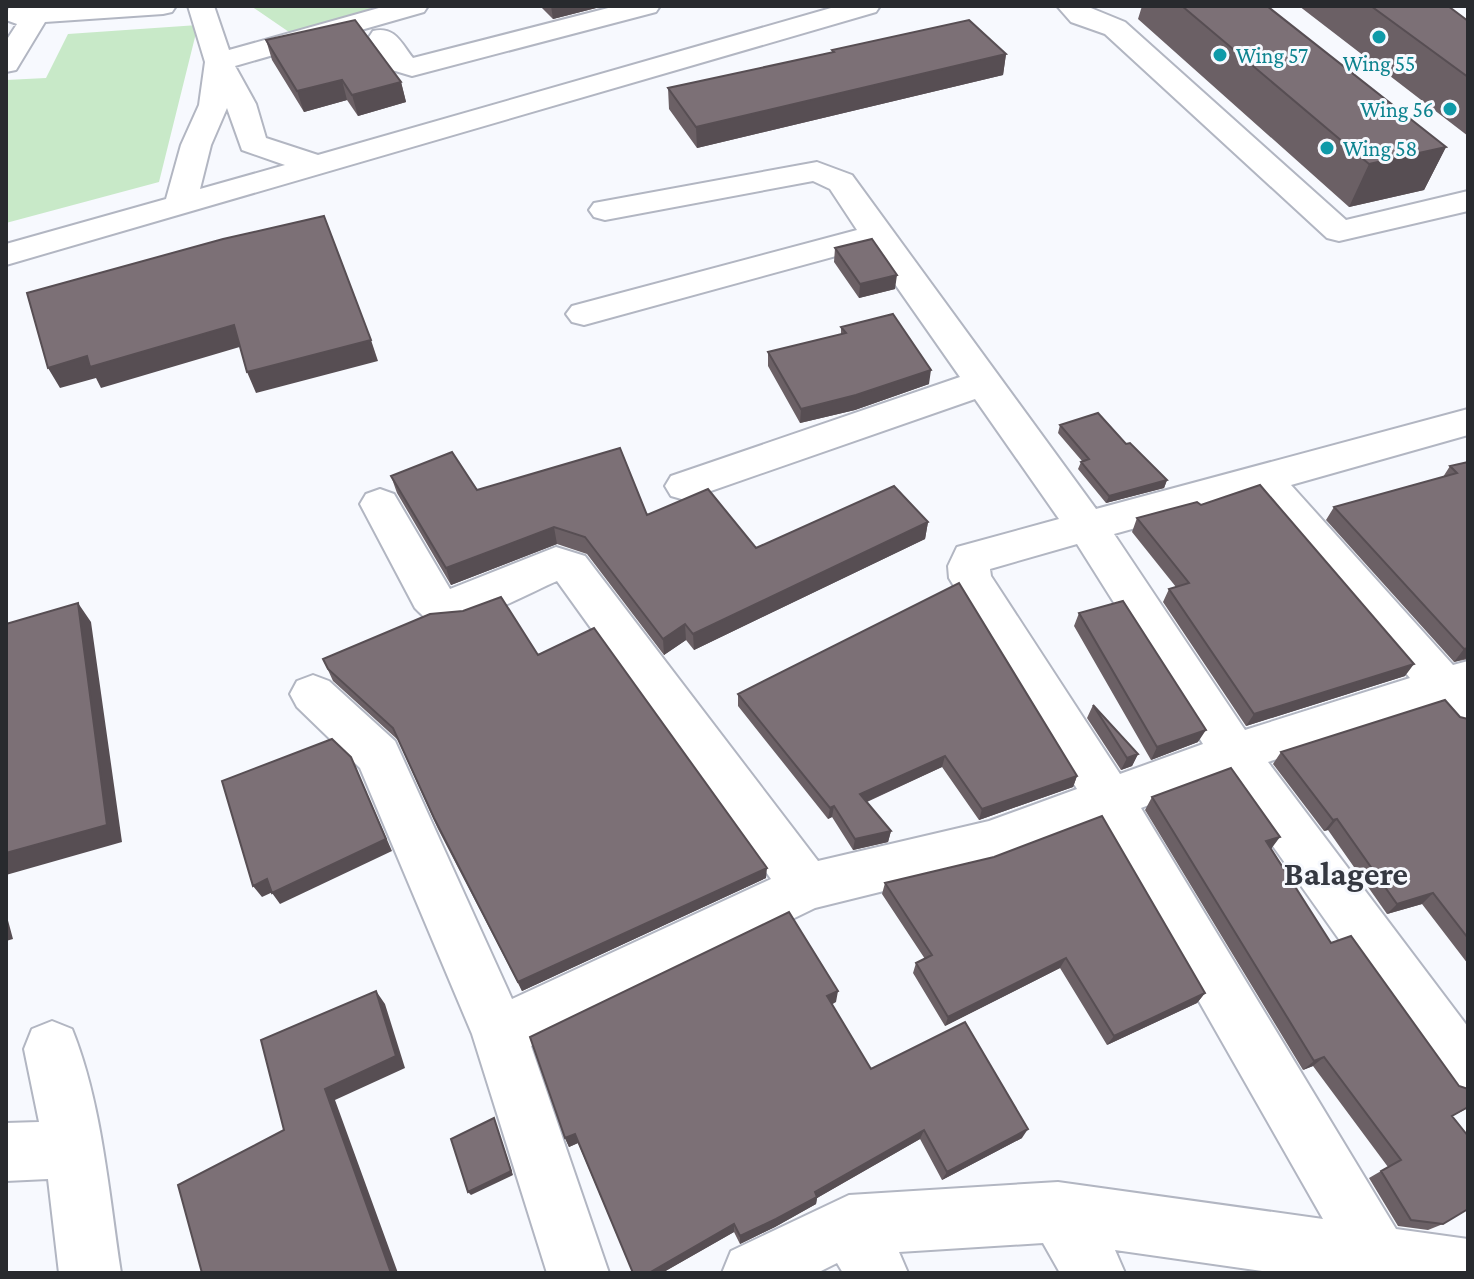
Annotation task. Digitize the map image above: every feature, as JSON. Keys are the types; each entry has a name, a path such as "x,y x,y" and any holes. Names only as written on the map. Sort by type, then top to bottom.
{"street":[{"path":"6,64 29,10 163,6"},
{"path":"201,6 219,62 241,104 253,144 317,165"},
{"path":"219,62 415,6"},
{"path":"383,37 402,64 412,67 520,26 647,6"},
{"path":"6,255 867,6"},
{"path":"1076,11 1132,6"},
{"path":"1076,11 1115,28 1339,231 1468,201"},
{"path":"180,205 196,145 214,105 219,62"},
{"path":"605,210 817,171 841,182 1088,528 1234,753 1468,1073"},
{"path":"584,314 877,235"},
{"path":"685,486 984,382"},
{"path":"1379,1258 1110,800 970,578 969,566 972,558 1088,528 1261,477 1458,437"},
{"path":"499,1033 807,887 989,843 1234,753 1460,693 1261,477"},
{"path":"380,504 430,596 442,608 465,603 556,563 570,567 807,887"},
{"path":"313,694 378,755 499,1033 578,1273"},
{"path":"52,1049 73,1149 90,1273"},
{"path":"6,1152 73,1149"},
{"path":"1058,1212 1094,1273"},
{"path":"753,1273 1058,1212 1468,1270"}],"green space":[{"path":"251,6 390,6 289,32"},
{"path":"198,25 159,182 6,223 6,80 46,78 68,34"}],"building":[{"path":"1182,6 1267,6 1446,147 1369,164"},
{"path":"1371,6 1448,6 1468,21 1468,77"},
{"path":"355,20 401,82 352,95 342,80 297,91 266,40"},
{"path":"969,20 1006,54 696,127 668,88 834,52 832,50"},
{"path":"324,216 371,340 247,372 234,325 90,367 87,356 48,368 27,293 223,239"},
{"path":"872,239 897,275 860,284 835,248"},
{"path":"893,314 931,370 801,409 768,352 846,333 841,327"},
{"path":"1098,413 1126,444 1130,443 1167,480 1109,496 1081,462 1089,459 1060,425"},
{"path":"620,448 647,515 708,489 756,548 894,486 928,522 693,634 685,624 663,639 585,537 554,527 446,568 391,476 452,452 477,490"},
{"path":"1468,462 1468,648 1464,649 1334,507 1457,473 1450,466"},
{"path":"1260,485 1414,664 1254,714 1169,589 1189,583 1137,518 1197,502 1201,505"},
{"path":"959,583 1077,776 982,809 945,756 860,794 891,831 855,839 834,806 830,808 738,694"},
{"path":"501,597 538,655 594,628 767,868 518,982 434,818 393,728 328,669 323,659 430,614 463,611"},
{"path":"1123,601 1206,730 1157,747 1079,613"},
{"path":"78,603 107,825 6,853 6,624"},
{"path":"1445,700 1460,717 1468,719 1468,938 1433,893 1397,904 1337,819 1333,820 1281,752"},
{"path":"1093,705 1138,754 1127,758"},
{"path":"332,739 351,757 386,839 272,893 267,879 253,886 222,781"},
{"path":"1231,768 1280,837 1266,841 1331,943 1351,936 1459,1086 1468,1089 1468,1107 1452,1116 1468,1136 1468,1209 1443,1224 1411,1220 1381,1171 1401,1160 1324,1057 1314,1061 1152,797"},
{"path":"1102,816 1205,993 1114,1036 1066,958 948,1017 916,963 932,955 885,883 994,857"},
{"path":"789,912 838,991 827,996 871,1069 965,1022 1028,1129 947,1172 924,1130 815,1192 817,1197 776,1219 740,1236 734,1224 649,1273 633,1273 575,1134 565,1138 530,1037"},
{"path":"376,991 396,1056 325,1089 391,1273 202,1273 178,1185 284,1130 261,1040"},
{"path":"494,1118 511,1171 468,1192 451,1139"}],"place":[{"name":"Wing 55","path":"1379,37"},
{"name":"Wing 57","path":"1220,55"},
{"name":"Wing 56","path":"1450,109"},
{"name":"Wing 58","path":"1327,148"}],"district":[{"name":"Balagere","path":"1346,873"}]}
